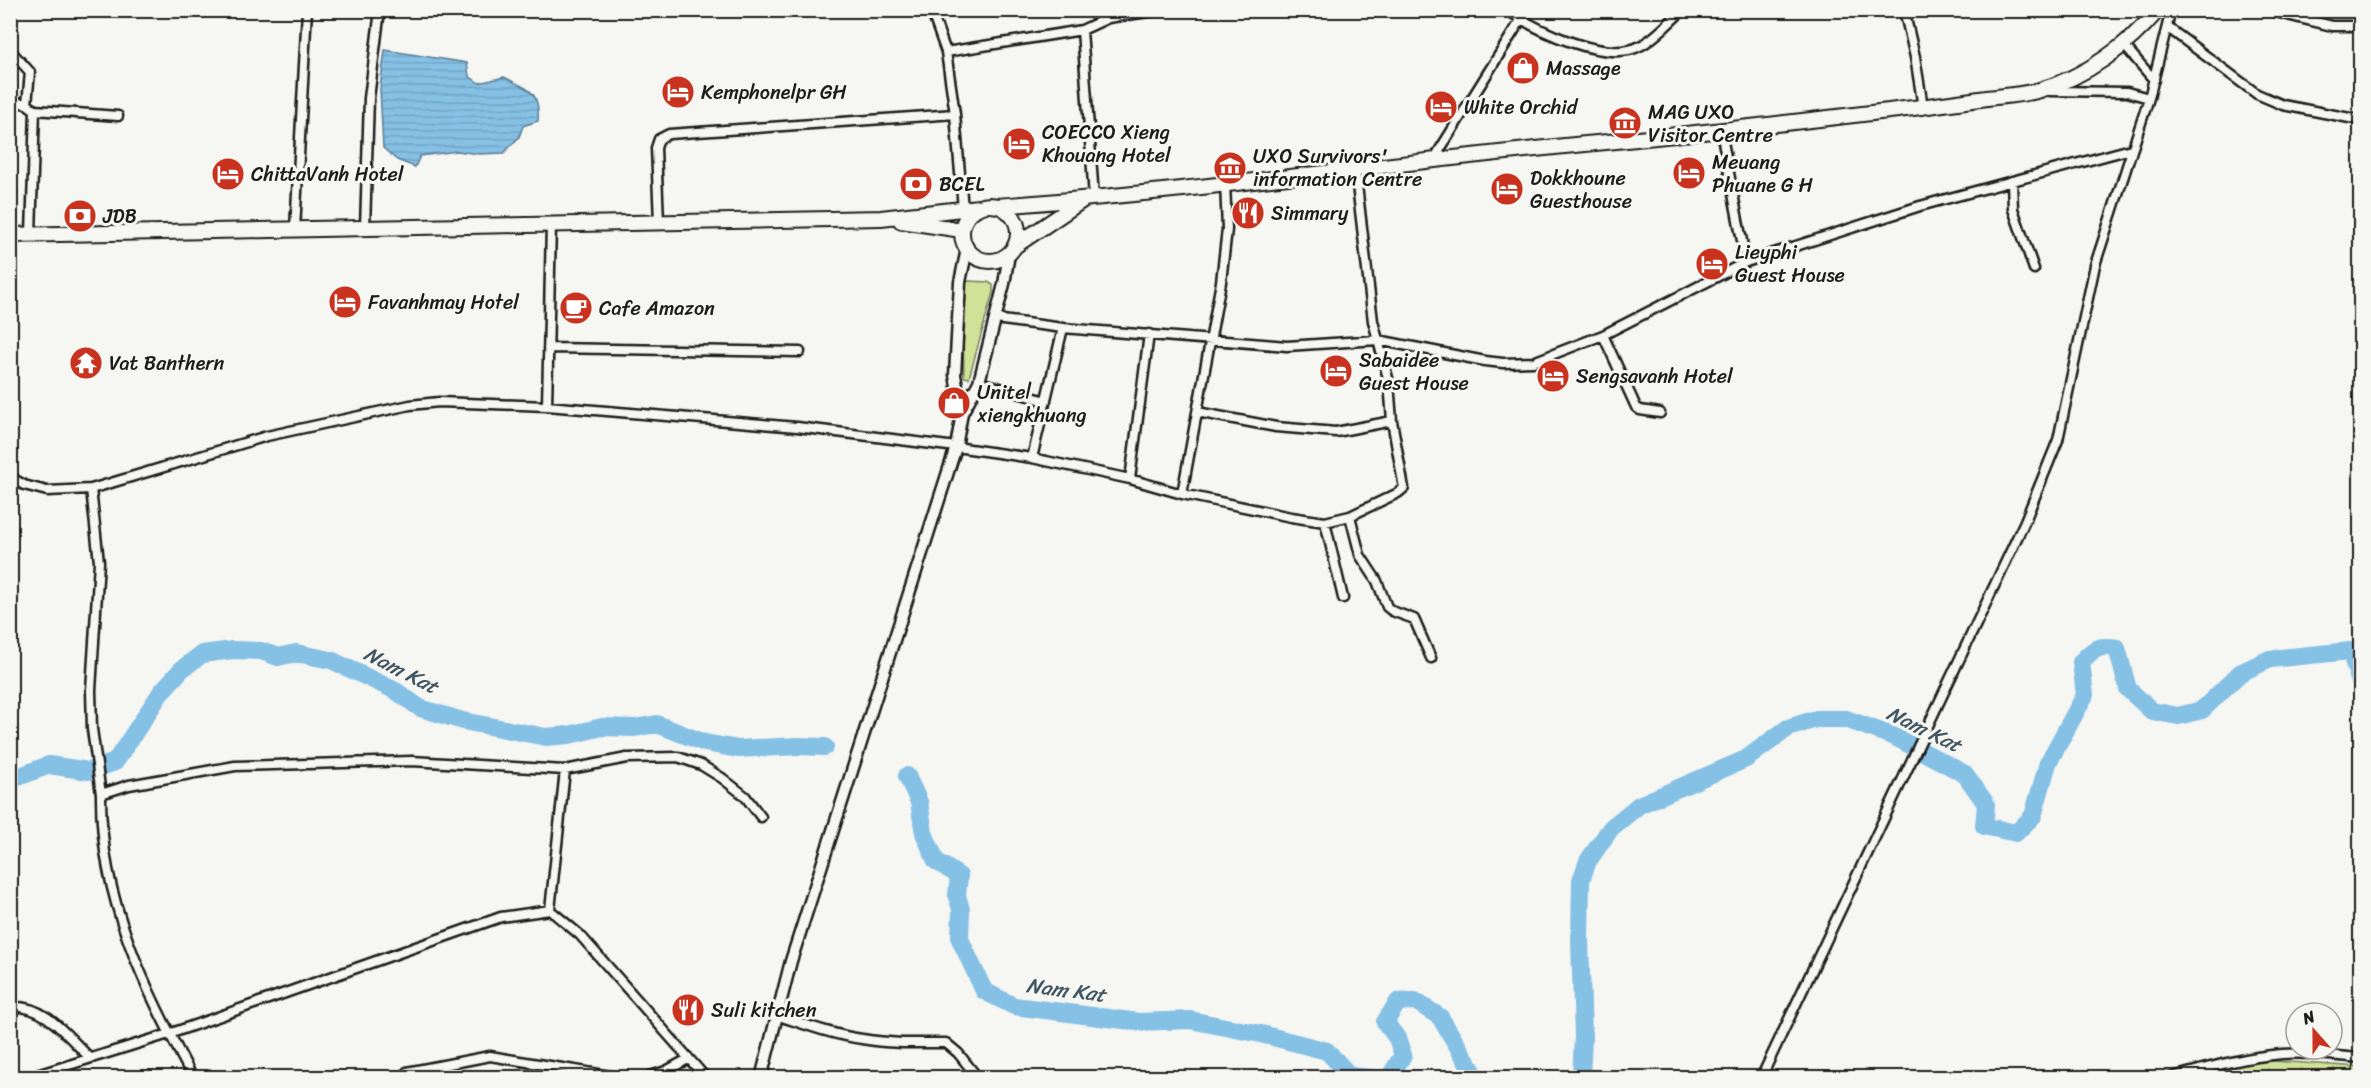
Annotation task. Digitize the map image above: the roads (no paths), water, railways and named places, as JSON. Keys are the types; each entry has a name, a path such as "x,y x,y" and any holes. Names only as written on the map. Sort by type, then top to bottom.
{"highway":[{"path":"10,235 881,218 979,207 1089,199 1434,159 1722,131 2037,91 2059,84 2083,72 2123,44 2149,22 2158,10"},
{"path":"979,207 966,219 962,230 967,249 984,261 997,260 1089,199"},
{"path":"997,206 1007,210 1015,219 1020,232 1012,250"},
{"path":"881,218 962,230"}],"street":[{"path":"10,20 12,10"},
{"path":"294,229 307,10"},
{"path":"365,228 369,98 380,10"},
{"path":"931,10 946,52 955,114 963,209"},
{"path":"946,52 1082,30 1108,14 1161,10"},
{"path":"1507,10 1521,20 1584,47 1611,52 1639,46 1683,10"},
{"path":"1434,159 1527,10"},
{"path":"1904,10 1923,107"},
{"path":"1761,1077 2025,521 2058,440 2095,266 2149,98 2171,10"},
{"path":"2267,10 2331,26 2361,26"},
{"path":"2167,27 2257,94 2283,105 2361,120"},
{"path":"1082,30 1089,199"},
{"path":"2123,44 2154,80"},
{"path":"10,50 30,72 31,234"},
{"path":"2037,91 2127,92 2149,98"},
{"path":"10,101 31,107 118,116"},
{"path":"659,222 656,148 659,139 669,134 955,114"},
{"path":"1722,131 1746,262"},
{"path":"995,319 1063,328 1287,346 1378,340 1503,363 1533,362 1603,334 1746,262 1920,206 2131,149"},
{"path":"10,477 24,485 47,490 91,489 267,436 410,405 439,402 547,405 797,427 1032,458 1130,479 1182,494 1325,522 1350,516 1398,494 1404,488 1392,421 1389,382 1373,321 1355,168"},
{"path":"2012,181 2013,209 2034,269"},
{"path":"1182,494 1221,282 1227,229 1226,183"},
{"path":"547,405 552,225"},
{"path":"962,413 955,375 960,282 967,249"},
{"path":"760,1077 791,962 956,447 962,413 979,382 1012,250"},
{"path":"1032,458 1063,328"},
{"path":"1130,479 1149,334"},
{"path":"1603,334 1636,407 1640,410 1660,413"},
{"path":"548,348 800,352"},
{"path":"979,382 1046,401"},
{"path":"1197,412 1276,427 1336,432 1392,421"},
{"path":"91,489 99,562 91,690 92,729 99,774 102,827 113,900 130,950 169,1034 193,1077"},
{"path":"1350,516 1360,555 1377,581 1387,607 1414,619 1431,658"},
{"path":"1325,522 1343,598"},
{"path":"101,794 129,785 235,766 412,761 565,770 627,758 678,757 700,765 722,778 745,796 761,817"},
{"path":"550,910 565,770"},
{"path":"27,1077 169,1034 501,917 550,910 580,935 706,1077"},
{"path":"10,1007 38,1010 89,1057"},
{"path":"776,1015 862,1040 946,1043 958,1053 978,1077"},
{"path":"2169,1077 2244,1059 2283,1054 2315,1053 2361,1058"},
{"path":"407,1072 490,1056 623,1077"},
{"path":"644,1077 666,1071 688,1059"},
{"path":"56,1068 56,1077"}],"water":[{"path":"385,50 467,63 469,76 479,83 504,77 526,88 535,97 538,121 523,126 519,137 504,153 479,154 457,151 420,156 415,167 397,160 383,148 380,88"}],"waterway":[{"name":"Nam Kat","path":"1581,1078 1583,1037 1581,880 1588,861 1611,828 1639,805 1746,759 1788,728 1816,719 1846,719 1895,737 1965,774 1986,804 1984,826 2016,833 2033,816 2048,763 2085,695 2081,662 2089,653 2097,649 2117,648 2128,689 2152,711 2178,716 2202,710 2240,673 2270,659 2350,651 2360,682"},
{"name":"Nam Kat","path":"10,780 49,765 89,771 115,762 162,691 182,669 202,654 233,650 261,651 278,657 296,653 331,660 396,691 420,708 463,721 546,737 569,735 602,727 634,728 657,724 705,743 738,749 825,747"},
{"name":"Nam Kat","path":"907,776 919,802 924,833 936,861 959,876 957,895 961,910 960,939 984,991 1014,1006 1139,1022 1190,1020 1261,1034 1327,1051 1350,1076 1370,1078"},
{"name":"Nam Kat","path":"1389,1078 1403,1055 1397,1038 1385,1022 1398,1002 1415,1001 1440,1017 1477,1078"}],"place":[{"name":"Massage","path":"1523,68"},
{"name":"Kemphonelpr GH","path":"678,92"},
{"name":"White Orchid","path":"1441,107"},
{"name":"MAG UXO Visitor Centre","path":"1625,123"},
{"name":"COECCO Xieng Khouang Hotel","path":"1019,144"},
{"name":"UXO Survivors' information Centre","path":"1230,168"},
{"name":"Meuang Phuane G H","path":"1689,173"},
{"name":"ChittaVanh Hotel","path":"228,174"},
{"name":"BCEL","path":"916,184"},
{"name":"Dokkhoune Guesthouse","path":"1507,189"},
{"name":"Simmary","path":"1248,213"},
{"name":"JDB","path":"80,216"},
{"name":"Lieyphi Guest House","path":"1712,264"},
{"name":"Favanhmay Hotel","path":"345,302"},
{"name":"Cafe Amazon","path":"576,308"},
{"name":"Vat Banthern","path":"86,363"},
{"name":"Sabaidee Guest House","path":"1336,371"},
{"name":"Sengsavanh Hotel","path":"1553,376"},
{"name":"Unitel xiengkhuang","path":"954,403"},
{"name":"Suli kitchen","path":"688,1010"}]}
